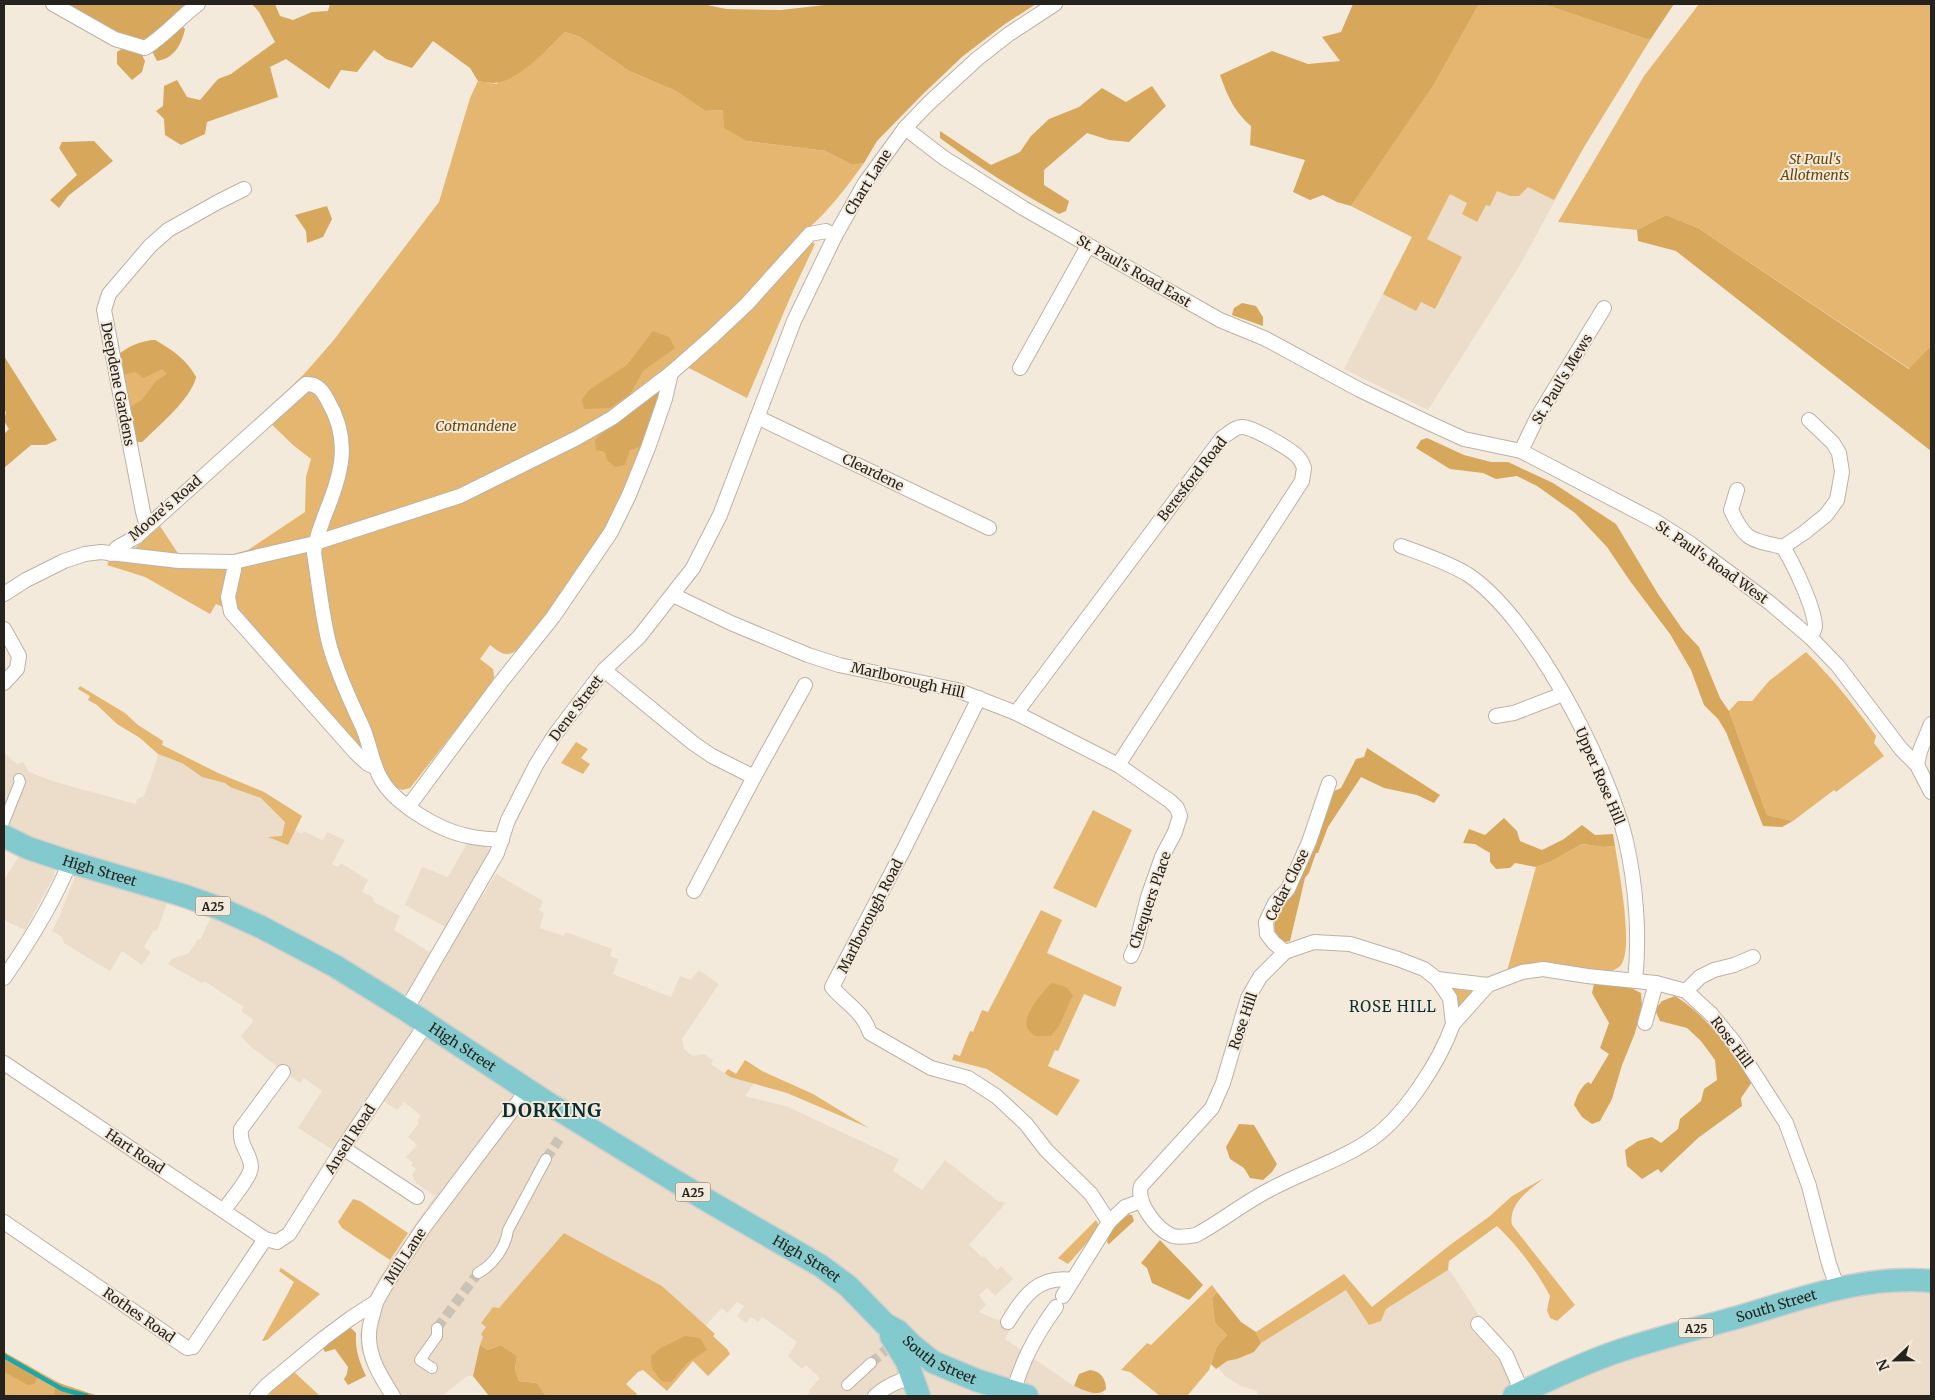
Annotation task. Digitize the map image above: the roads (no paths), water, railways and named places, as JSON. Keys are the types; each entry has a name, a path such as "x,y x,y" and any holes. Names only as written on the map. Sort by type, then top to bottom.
{"main road":[{"name":"High Street","path":"4,836 28,848 219,908 261,927 335,966 710,1202 821,1266 848,1286 889,1338"},
{"name":"South Street","path":"1526,1393 1617,1352 1838,1289 1884,1280 1909,1279 1931,1281"},
{"name":"South Street","path":"889,1338 898,1331 933,1362 1020,1394"},
{"name":"A25","path":"889,1338 907,1362 916,1386 936,1372 955,1371"}],"street":[{"path":"53,4 115,39 145,48 159,40 188,11 198,4"},
{"name":"Chart Lane","path":"757,417 794,321 835,236 865,183 905,128 977,59 1009,34 1055,4"},
{"name":"St. Paul's Road East","path":"905,128 944,158 1088,246 1220,320 1266,339 1373,396"},
{"name":"Deepdene Gardens","path":"147,526 142,512 104,310 109,294 150,246 168,230 244,189"},
{"path":"4,594 26,580 71,558 101,552 179,560 234,562 315,543 460,496 577,438 612,418 671,373 746,304 810,234 826,231 835,236"},
{"path":"1020,368 1088,246"},
{"name":"St. Paul's Mews","path":"1521,451 1537,418 1604,308"},
{"path":"408,807 501,682 553,617 611,532 629,495 648,448 665,398 671,373"},
{"name":"Moore's Road","path":"111,554 136,537 306,384 312,383 320,389 328,400 336,416 342,446 341,470 336,488 315,543"},
{"name":"St. Paul's Road West","path":"1373,396 1464,438 1521,451 1655,521 1731,572 1811,638 1838,666 1901,749 1917,765 1931,792"},
{"name":"Cleardene","path":"757,417 989,528"},
{"name":"Dene Street","path":"406,1010 498,853 508,820 536,765 554,736 604,670 639,637 693,568 720,515 757,417"},
{"path":"1737,490 1731,510 1738,525 1752,541 1782,546 1805,532 1826,515 1837,500 1842,472 1840,453 1833,443 1809,420"},
{"name":"Beresford Road","path":"1016,713 1222,438 1241,426 1251,429 1286,448 1298,457 1304,468 1302,481 1118,765"},
{"path":"315,543 314,553 330,645 346,691 365,733 381,780 408,807 429,821 466,836 502,840"},
{"name":"Upper Rose Hill","path":"1401,546 1439,561 1467,575 1491,595 1516,623 1544,661 1563,694 1594,753 1626,842 1634,895 1636,931 1635,981"},
{"path":"1782,546 1810,606 1815,627 1811,638"},
{"path":"234,562 228,597 231,612 356,752 368,764 375,767"},
{"name":"Marlborough Hill","path":"673,595 731,623 839,665 957,690 1016,713 1118,765 1170,801 1178,808 1180,816"},
{"path":"4,629 19,656 17,669 4,683"},
{"path":"604,670 693,743 712,756 754,777"},
{"path":"694,891 805,685"},
{"path":"1496,716 1514,713 1563,694"},
{"name":"Marlborough Road","path":"979,698 832,987 841,998 858,1012 867,1023 870,1033 931,1068 968,1078 1008,1106 1026,1124 1046,1150 1091,1194 1109,1222"},
{"path":"1917,765 1920,751 1931,724"},
{"path":"4,822 20,782 18,779"},
{"name":"Cedar Close","path":"1285,952 1274,944 1267,934 1266,922 1275,903 1288,889 1308,842 1329,783"},
{"name":"Chequers Place","path":"1131,956 1162,857 1175,832 1180,816"},
{"path":"4,978 32,938 70,862"},
{"name":"Rose Hill","path":"1453,1024 1450,998 1436,979 1424,970 1398,959 1350,944 1314,942 1285,952 1260,977 1248,998 1223,1083 1212,1108 1141,1186 1140,1192 1145,1210 1159,1226 1173,1236 1188,1237 1206,1229 1270,1189 1373,1138 1403,1108 1438,1059 1453,1024 1488,985 1522,972 1543,969 1587,976 1656,983 1686,992 1711,1014 1734,1042 1786,1123 1809,1186 1829,1264 1838,1289"},
{"path":"1686,992 1700,977 1707,973 1753,957"},
{"name":"Rose Hill","path":"1436,979 1488,985"},
{"path":"1645,1023 1656,983"},
{"name":"Ansell Road","path":"265,1239 277,1242 289,1234 343,1148 426,1024"},
{"name":"Hart Road","path":"4,1064 265,1239"},
{"path":"224,1210 249,1174 251,1166 240,1139 242,1129 283,1072"},
{"name":"Mill Lane","path":"257,1396 266,1386 324,1338 376,1302 430,1219 528,1089"},
{"path":"343,1148 417,1197"},
{"path":"478,1273 486,1269 507,1242 508,1230 546,1158"},
{"path":"1020,1394 1025,1357 1032,1342 1074,1280 1109,1222 1125,1208 1142,1201"},
{"name":"Rothes Road","path":"4,1222 188,1348 193,1347 265,1239"},
{"path":"1008,1322 1018,1304 1028,1292 1059,1278 1074,1280"},
{"path":"376,1302 369,1334 371,1350 374,1365 393,1396"},
{"path":"1478,1324 1506,1355 1526,1393"},
{"path":"432,1368 420,1360 436,1336 437,1328"},
{"path":"847,1384 871,1362"},
{"path":"875,1396 893,1385 916,1386"}],"waterway":[{"path":"4,1356 62,1389 87,1396"}],"tunnel":[{"path":"546,1159 559,1139"},
{"path":"437,1328 478,1273"},
{"path":"871,1363 887,1349"}],"district":[{"name":"ROSE HILL","path":"1393,1006"},
{"name":"DORKING","path":"552,1110"}],"park label":[{"name":"St Paul's Allotments","path":"1815,168"},
{"name":"Cotmandene","path":"476,426"}]}
